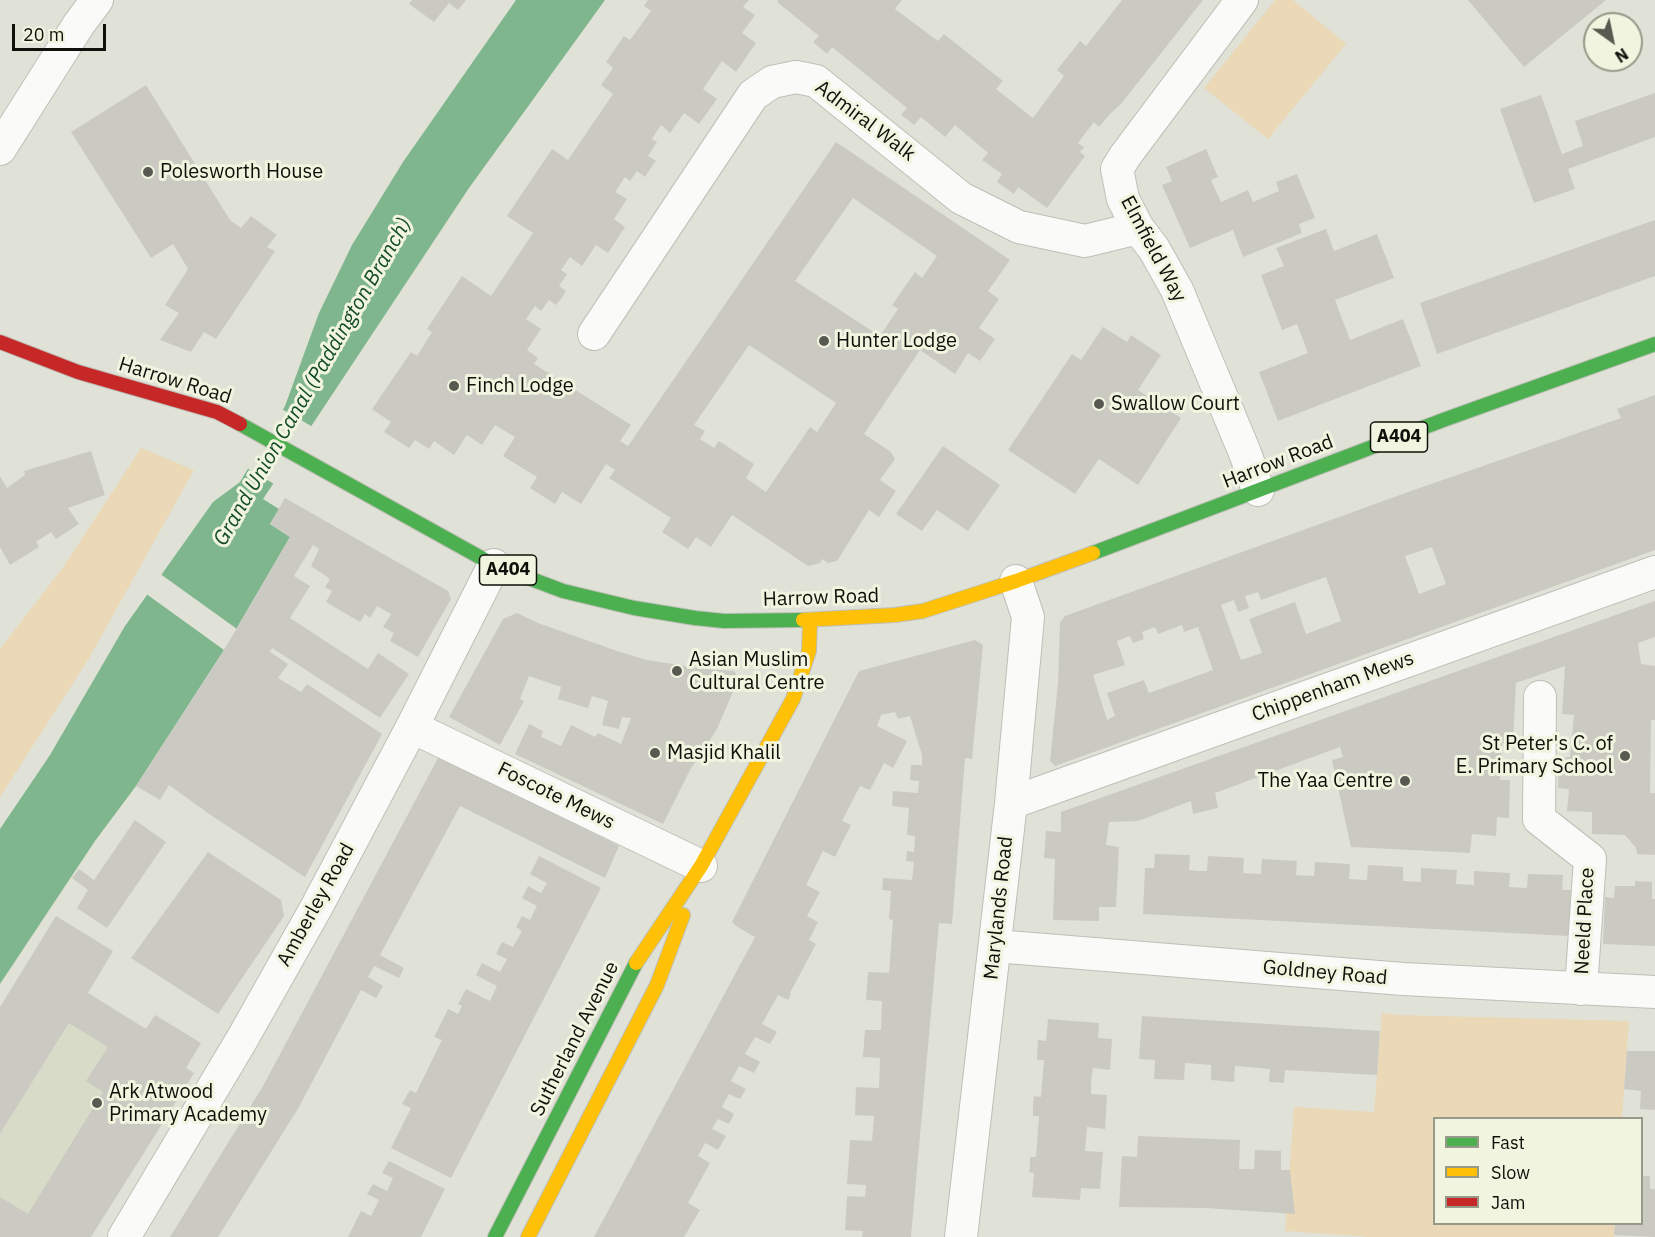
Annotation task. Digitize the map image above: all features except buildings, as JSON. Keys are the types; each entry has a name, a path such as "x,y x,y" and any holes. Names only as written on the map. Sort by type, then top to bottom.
{"main road":[{"name":"Harrow Road","path":"0,342 78,372 217,412 494,565 563,591 634,608 724,621 810,620 923,611 1165,527 1446,419 1655,344"},
{"name":"Sutherland Avenue","path":"495,1237 630,972 701,866 793,699 809,651 810,620"},
{"name":"Sutherland Avenue","path":"528,1237 657,985 701,866"}],"street":[{"path":"0,148 79,24 98,0"},
{"name":"Elmfield Way","path":"1242,0 1117,169 1124,199 1138,228 1154,249 1177,290 1245,453 1258,490"},
{"name":"Admiral Walk","path":"594,334 753,95 772,82 796,76 816,81 961,198 1019,227 1084,241 1138,228"},
{"name":"Amberley Road","path":"124,1237 241,1041 316,908 412,727 494,565"},
{"name":"Chippenham Mews","path":"1011,803 1655,572"},
{"name":"Marylands Road","path":"961,1237 1011,803 1028,617 1016,580"},
{"name":"Neeld Place","path":"1540,697 1539,819 1590,859 1581,989"},
{"name":"Foscote Mews","path":"412,727 701,866"},
{"name":"Goldney Road","path":"995,946 1403,979 1655,992"}],"shaded area":[{"path":"1275,0 1293,0 1346,44 1268,139 1204,88"},
{"path":"141,448 194,470 88,660 0,797 0,649 64,566"},
{"name":"Ark Atwood Primary Academy","path":"88,993 146,1029 155,1015 201,1043 186,1068 194,1073 91,1237 0,1237 0,1134"},
{"path":"1382,1013 1629,1021 1622,1117 1433,1117 1433,1225 1615,1225 1614,1237 1371,1237 1285,1231 1294,1107 1374,1112"}],"water":[{"name":"Grand Union Canal (Paddington Branch)","path":"516,0 605,0 469,188 263,499 279,509 270,524 290,537 224,650 136,786 95,841 0,984 0,829 50,755 125,626 213,502 240,482 285,406 319,313 352,245 403,162"}],"pier":[{"path":"280,408 313,427 276,485 245,467"},
{"path":"159,573 237,629 224,650 145,593"}],"traffic: fast":[{"path":"1093,553 1446,419 1655,344"},
{"path":"240,424 494,565 563,591 634,608 695,618 724,621 803,620"},
{"path":"495,1237 636,963"}],"traffic: slow":[{"path":"803,620 895,615 923,611 1093,553"},
{"path":"636,963 701,866 793,699 809,651 810,620"},
{"path":"528,1237 657,985 683,915"}],"traffic: jam":[{"path":"0,342 78,372 217,412 240,424"}],"place":[{"name":"Polesworth House","path":"148,172"},
{"name":"Hunter Lodge","path":"824,341"},
{"name":"Finch Lodge","path":"454,386"},
{"name":"Swallow Court","path":"1099,404"},
{"name":"Asian Muslim Cultural Centre","path":"677,671"},
{"name":"Masjid Khalil","path":"655,753"},
{"name":"St Peter's C. of E. Primary School","path":"1625,756"},
{"name":"The Yaa Centre","path":"1405,781"},
{"name":"Ark Atwood Primary Academy","path":"97,1103"}]}
